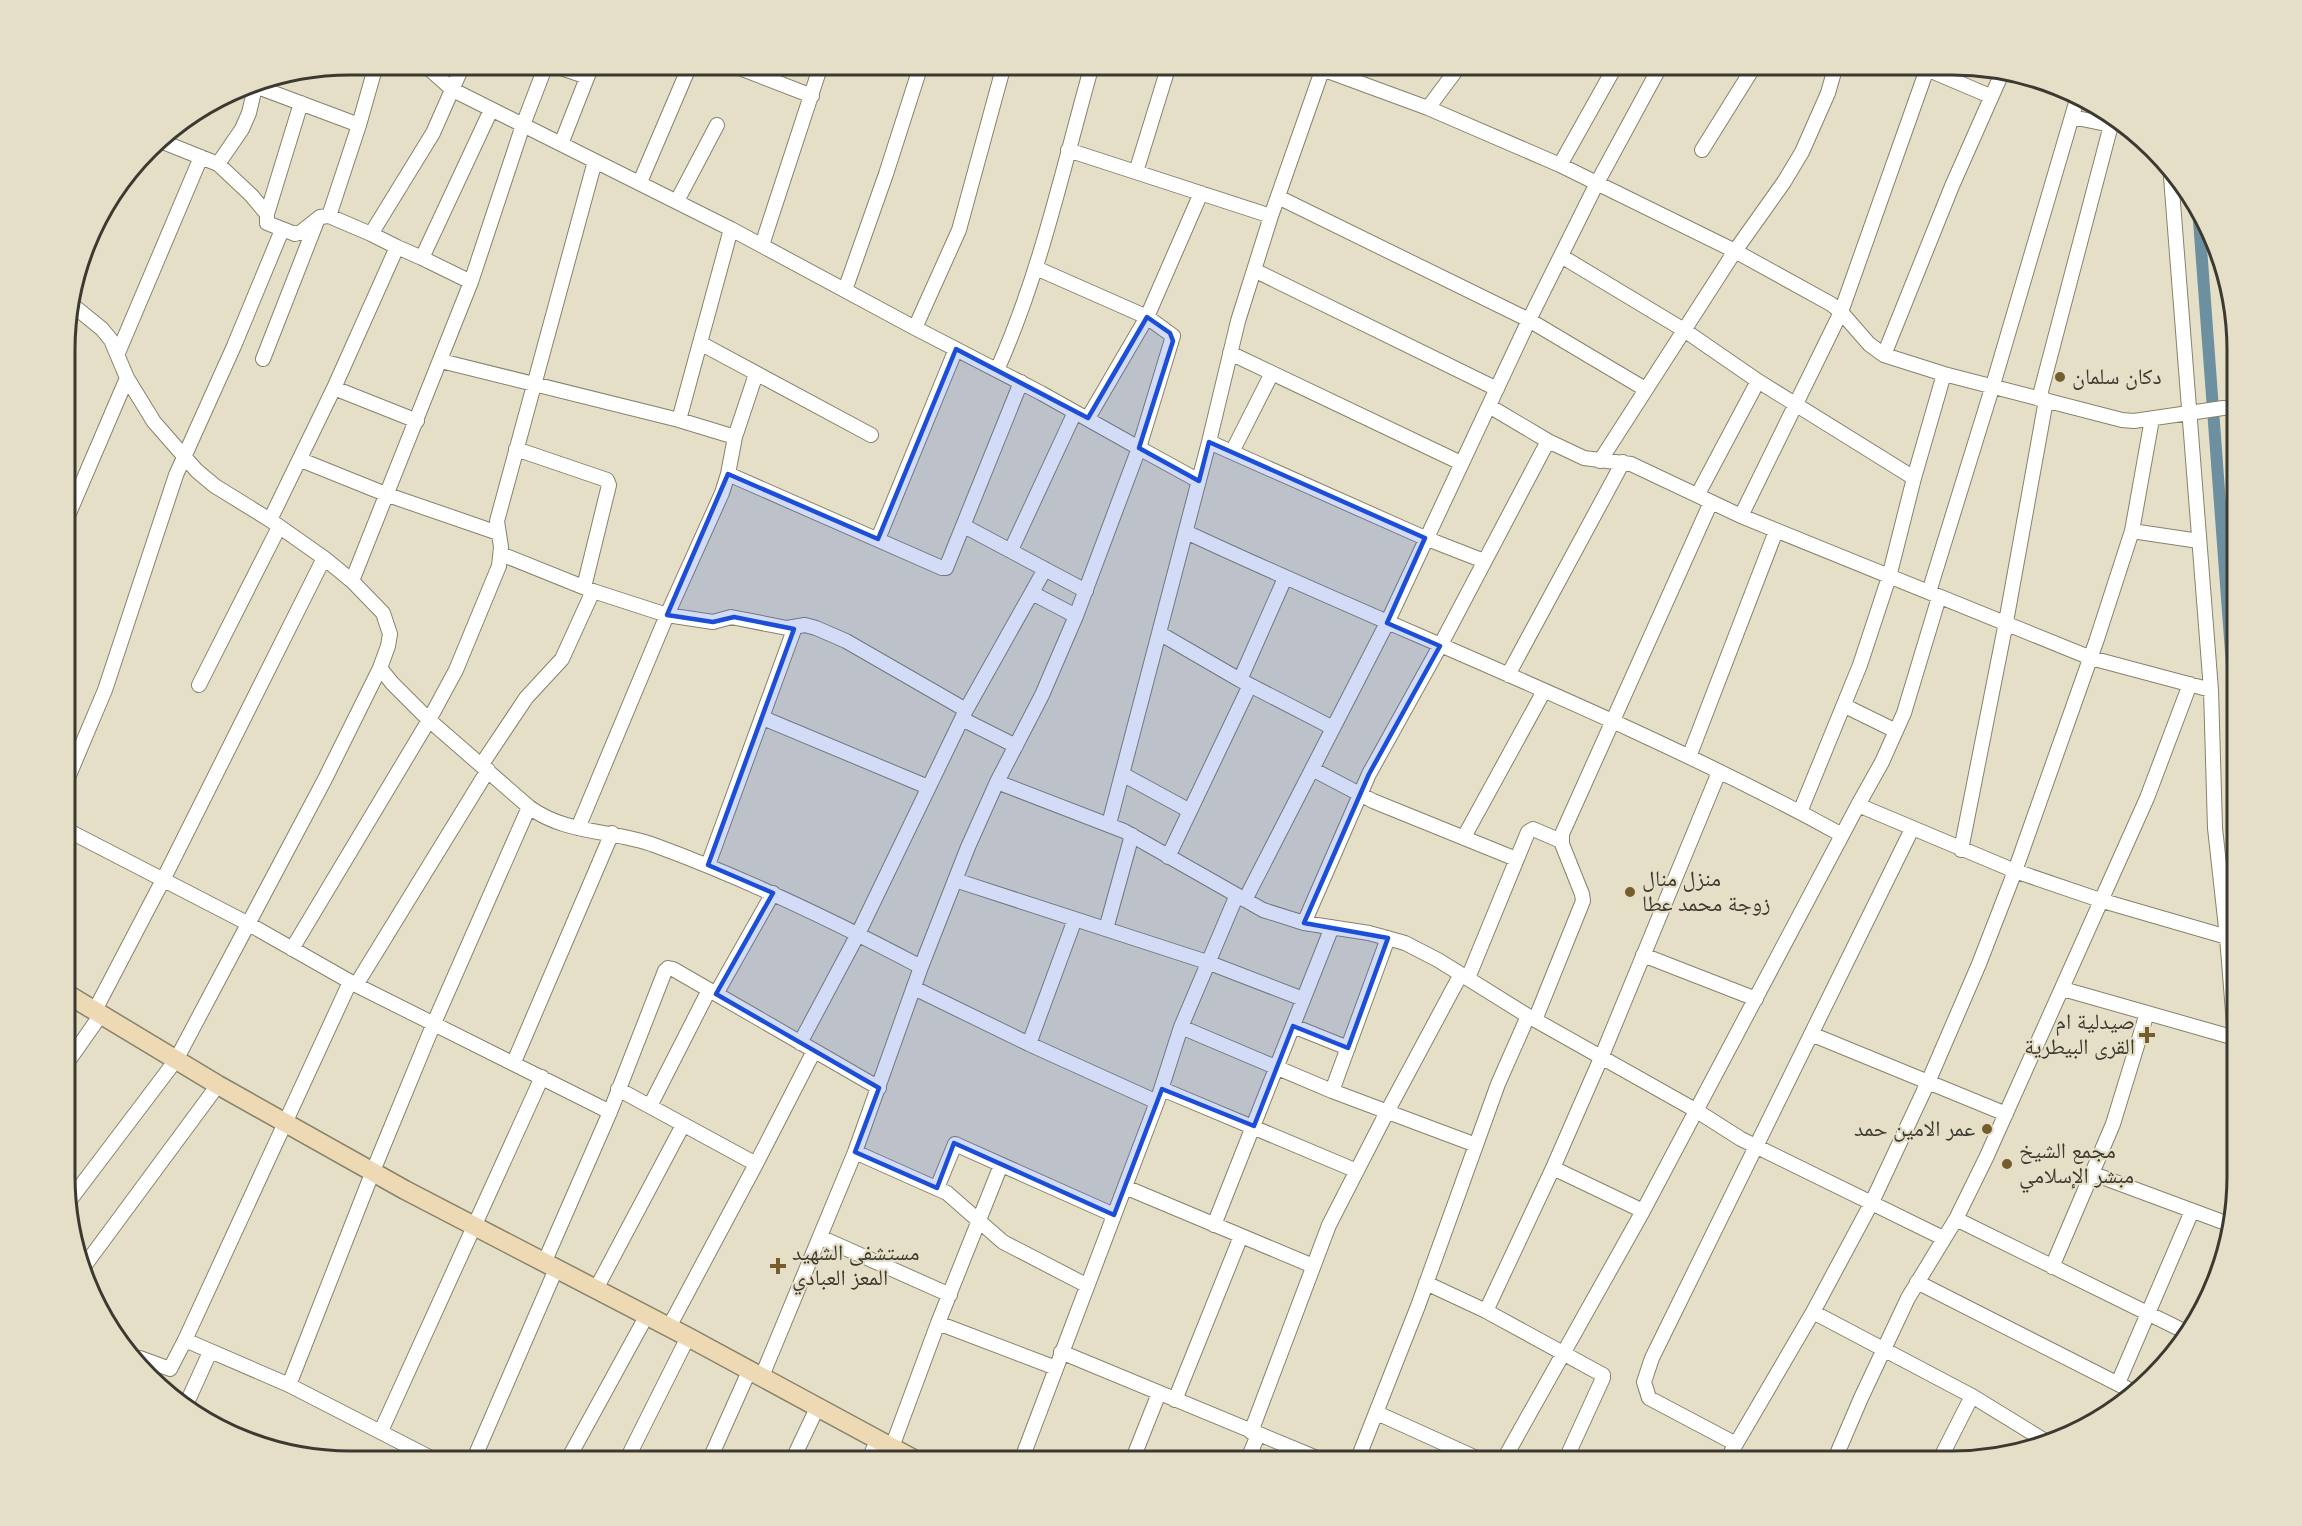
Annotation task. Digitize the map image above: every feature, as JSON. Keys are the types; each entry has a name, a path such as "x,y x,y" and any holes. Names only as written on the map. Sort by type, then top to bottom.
{"street":[{"path":"263,359 323,217 359,124 373,75"},
{"path":"437,75 453,90 762,245 1088,418 1199,481"},
{"path":"371,234 428,141 459,75"},
{"path":"352,581 471,282 542,75"},
{"path":"561,144 587,75"},
{"path":"640,182 685,75"},
{"path":"760,75 812,96"},
{"path":"762,245 818,75"},
{"path":"845,290 918,75"},
{"path":"915,328 959,230 1001,75"},
{"path":"997,369 1013,333 1036,268 1089,75"},
{"path":"1136,172 1166,75"},
{"path":"1109,824 1186,532 1230,353 1254,270 1317,75"},
{"path":"1343,75 1428,108 1560,165 1735,251 1823,299 1841,312 1860,335 1884,355 1944,374 2122,420 2134,421 2227,408"},
{"path":"1428,108 1452,75"},
{"path":"1560,165 1610,75"},
{"path":"1025,1451 1159,1095 1181,1027 1208,962 1333,728 1386,622 1529,320 1597,183 1655,75"},
{"path":"1702,150 1748,75"},
{"path":"1600,461 1735,251 1784,182 1802,152 1828,93 1833,75"},
{"path":"1741,516 1841,312 1919,75"},
{"path":"1941,75 1990,96"},
{"path":"1884,355 1999,79"},
{"path":"265,89 359,124"},
{"path":"218,164 242,129 249,113 253,93"},
{"path":"301,103 267,214 268,224 298,233 323,217"},
{"path":"1509,1451 1697,1111 1904,713 1934,595 1993,385 2076,104"},
{"path":"422,258 491,110"},
{"path":"2072,117 2107,123"},
{"path":"677,201 717,125"},
{"path":"1961,850 2006,622 2042,400 2115,129"},
{"path":"168,144 218,164 251,195 267,214"},
{"path":"1068,150 1271,216"},
{"path":"118,353 201,157"},
{"path":"292,949 429,720 464,652 493,582 501,554 497,521 595,161"},
{"path":"2172,185 2211,690 2215,828 2227,901"},
{"path":"1088,418 1147,317 1201,193"},
{"path":"1278,197 1529,320 1645,389"},
{"path":"323,217 371,234 471,282"},
{"path":"679,420 730,229"},
{"path":"75,762 105,690 183,457 234,346 282,230"},
{"path":"199,685 275,524 301,460 397,247"},
{"path":"1561,256 1684,330 1758,381 1914,478"},
{"path":"714,1451 756,1373 820,1237 855,1152 921,967 955,880 997,782 1042,695 1086,591 1139,448 1173,341 1170,333 1147,317 1036,268"},
{"path":"1254,270 1497,389"},
{"path":"76,1192 176,1060 325,779 380,668 390,634 383,612 352,581 324,558 275,524 215,486 183,457 154,422 127,378 118,353 102,329 78,309"},
{"path":"700,344 871,435"},
{"path":"878,539 956,349"},
{"path":"1230,353 1461,463"},
{"path":"441,361 534,386 679,420 735,437"},
{"path":"1233,452 1272,373"},
{"path":"578,828 667,615 722,493 735,437 756,374"},
{"path":"1800,812 1845,705 1889,577 1944,374"},
{"path":"75,496 127,378"},
{"path":"1698,494 1758,381"},
{"path":"728,474 942,568 946,567 1021,382"},
{"path":"334,388 417,421"},
{"path":"1489,406 1548,441 1584,458 1623,462 1776,531 2091,657 2211,690"},
{"path":"1011,550 1075,412"},
{"path":"1732,1451 1813,1312 1872,1202 1929,1080 1979,964 2015,871 2091,657 2132,531 2152,419"},
{"path":"1304,922 1377,760 1548,441"},
{"path":"1209,442 1425,538 1484,561"},
{"path":"147,1361 170,1369 284,1120 353,983 526,698 562,659 589,589 609,485 608,480 516,449"},
{"path":"301,460 388,495 498,532"},
{"path":"1508,675 1623,462"},
{"path":"1361,1451 1426,1282 1502,1072 1532,1018 1583,901 1561,841 1562,834 1711,502"},
{"path":"964,526 1086,591"},
{"path":"1689,757 1776,531"},
{"path":"2132,531 2199,541"},
{"path":"1186,532 1689,757 1842,835"},
{"path":"501,554 589,589 667,615 713,622 731,617 787,628 805,625 816,628 846,641 1016,746"},
{"path":"75,1050 97,1014 324,558"},
{"path":"800,1044 858,934 927,787 964,715 1045,569"},
{"path":"1168,857 1245,682 1285,578"},
{"path":"1032,592 1076,616"},
{"path":"708,865 795,627"},
{"path":"1158,633 1333,728"},
{"path":"380,668 429,720 529,807 549,820 641,840 708,865 773,893 921,967"},
{"path":"1838,1451 1917,1282 1956,1219 2006,1114 2103,901 2147,798 2190,684"},
{"path":"1464,837 1544,691"},
{"path":"1845,705 1896,731"},
{"path":"763,718 927,787"},
{"path":"75,746 81,749"},
{"path":"1312,769 1360,795 1516,859"},
{"path":"1486,1311 1553,1168 1601,1058 1719,772"},
{"path":"1122,774 1190,811"},
{"path":"997,782 1109,824 1132,835 1240,899 1263,910 1304,922 1388,938 1405,944 1465,976 1532,1018 1741,1138 1943,1238"},
{"path":"1858,805 2015,871 2103,901 2227,935"},
{"path":"289,1385 434,1023 529,807"},
{"path":"1736,1444 1654,1402 1645,1390 1644,1382 1652,1358 1755,1145 1912,829"},
{"path":"1250,1451 1312,1266 1329,1225 1387,1112 1465,976 1530,830 1561,841"},
{"path":"514,1062 612,833"},
{"path":"75,834 247,923 353,983 610,1112"},
{"path":"1106,929 1132,835"},
{"path":"955,880 1208,962 1303,999"},
{"path":"650,1106 712,992 773,893"},
{"path":"1029,1044 1075,919"},
{"path":"1215,1225 1332,927"},
{"path":"1332,1091 1388,938"},
{"path":"1643,955 1756,999"},
{"path":"477,1451 618,1089 668,968 879,1088"},
{"path":"914,988 1029,1044 1159,1095 1254,1126 1357,1171"},
{"path":"2063,989 2227,1036"},
{"path":"75,999 218,1085 474,1227 596,1288 899,1451"},
{"path":"2052,1267 2113,1124 2147,1013"},
{"path":"1293,1026 1348,1048"},
{"path":"1181,1027 1332,1091 1476,1145"},
{"path":"1811,1034 1929,1080 2006,1114"},
{"path":"669,1327 813,1051"},
{"path":"381,1431 542,1077"},
{"path":"89,1260 218,1085"},
{"path":"618,1089 756,1164"},
{"path":"596,1288 683,1125"},
{"path":"937,1188 955,1144 1114,1215"},
{"path":"855,1152 937,1188 1003,1242 1086,1284"},
{"path":"877,1451 885,1443 938,1323 1001,1165"},
{"path":"1553,1168 1642,1211"},
{"path":"2091,1173 2223,1222"},
{"path":"1125,1187 1312,1266"},
{"path":"1917,1282 2124,1386 2148,1313 2192,1211"},
{"path":"1956,1219 2181,1329"},
{"path":"1174,1400 1241,1236"},
{"path":"820,1237 950,1295"},
{"path":"1426,1282 1486,1311 1601,1373 1603,1378 1570,1451"},
{"path":"1813,1312 1971,1396 2038,1437"},
{"path":"572,1451 647,1315"},
{"path":"938,1323 1056,1368"},
{"path":"631,1451 688,1337"},
{"path":"185,1340 289,1385 418,1451"},
{"path":"189,1399 210,1352"},
{"path":"1061,1352 1298,1451"},
{"path":"1136,1451 1160,1394"},
{"path":"1944,1451 1971,1396"},
{"path":"797,1451 818,1406"},
{"path":"1377,1413 1461,1451"}],"highlighted area":[{"path":"1147,317 1170,333 1173,341 1139,448 1199,481 1209,442 1425,538 1387,623 1440,646 1369,774 1304,923 1388,938 1348,1048 1293,1026 1254,1126 1162,1089 1114,1215 954,1143 937,1188 855,1152 879,1088 716,994 773,893 708,865 794,629 734,617 713,622 667,615 728,474 878,539 956,349 1088,418"}],"waterway":[{"path":"2200,230 2227,598"}],"place":[{"name":"دكان سلمان","path":"2060,377"},
{"name":"منزل منال زوجة محمد عطا","path":"1630,892"},
{"name":"صيدلية ام القرى البيطرية","path":"2147,1035"},
{"name":"عمر الامين حمد","path":"1987,1129"},
{"name":"مجمع الشيخ مبشر الإسلامي","path":"2007,1164"},
{"name":"مستشفى الشهيد المعز العبادي","path":"778,1266"}]}
